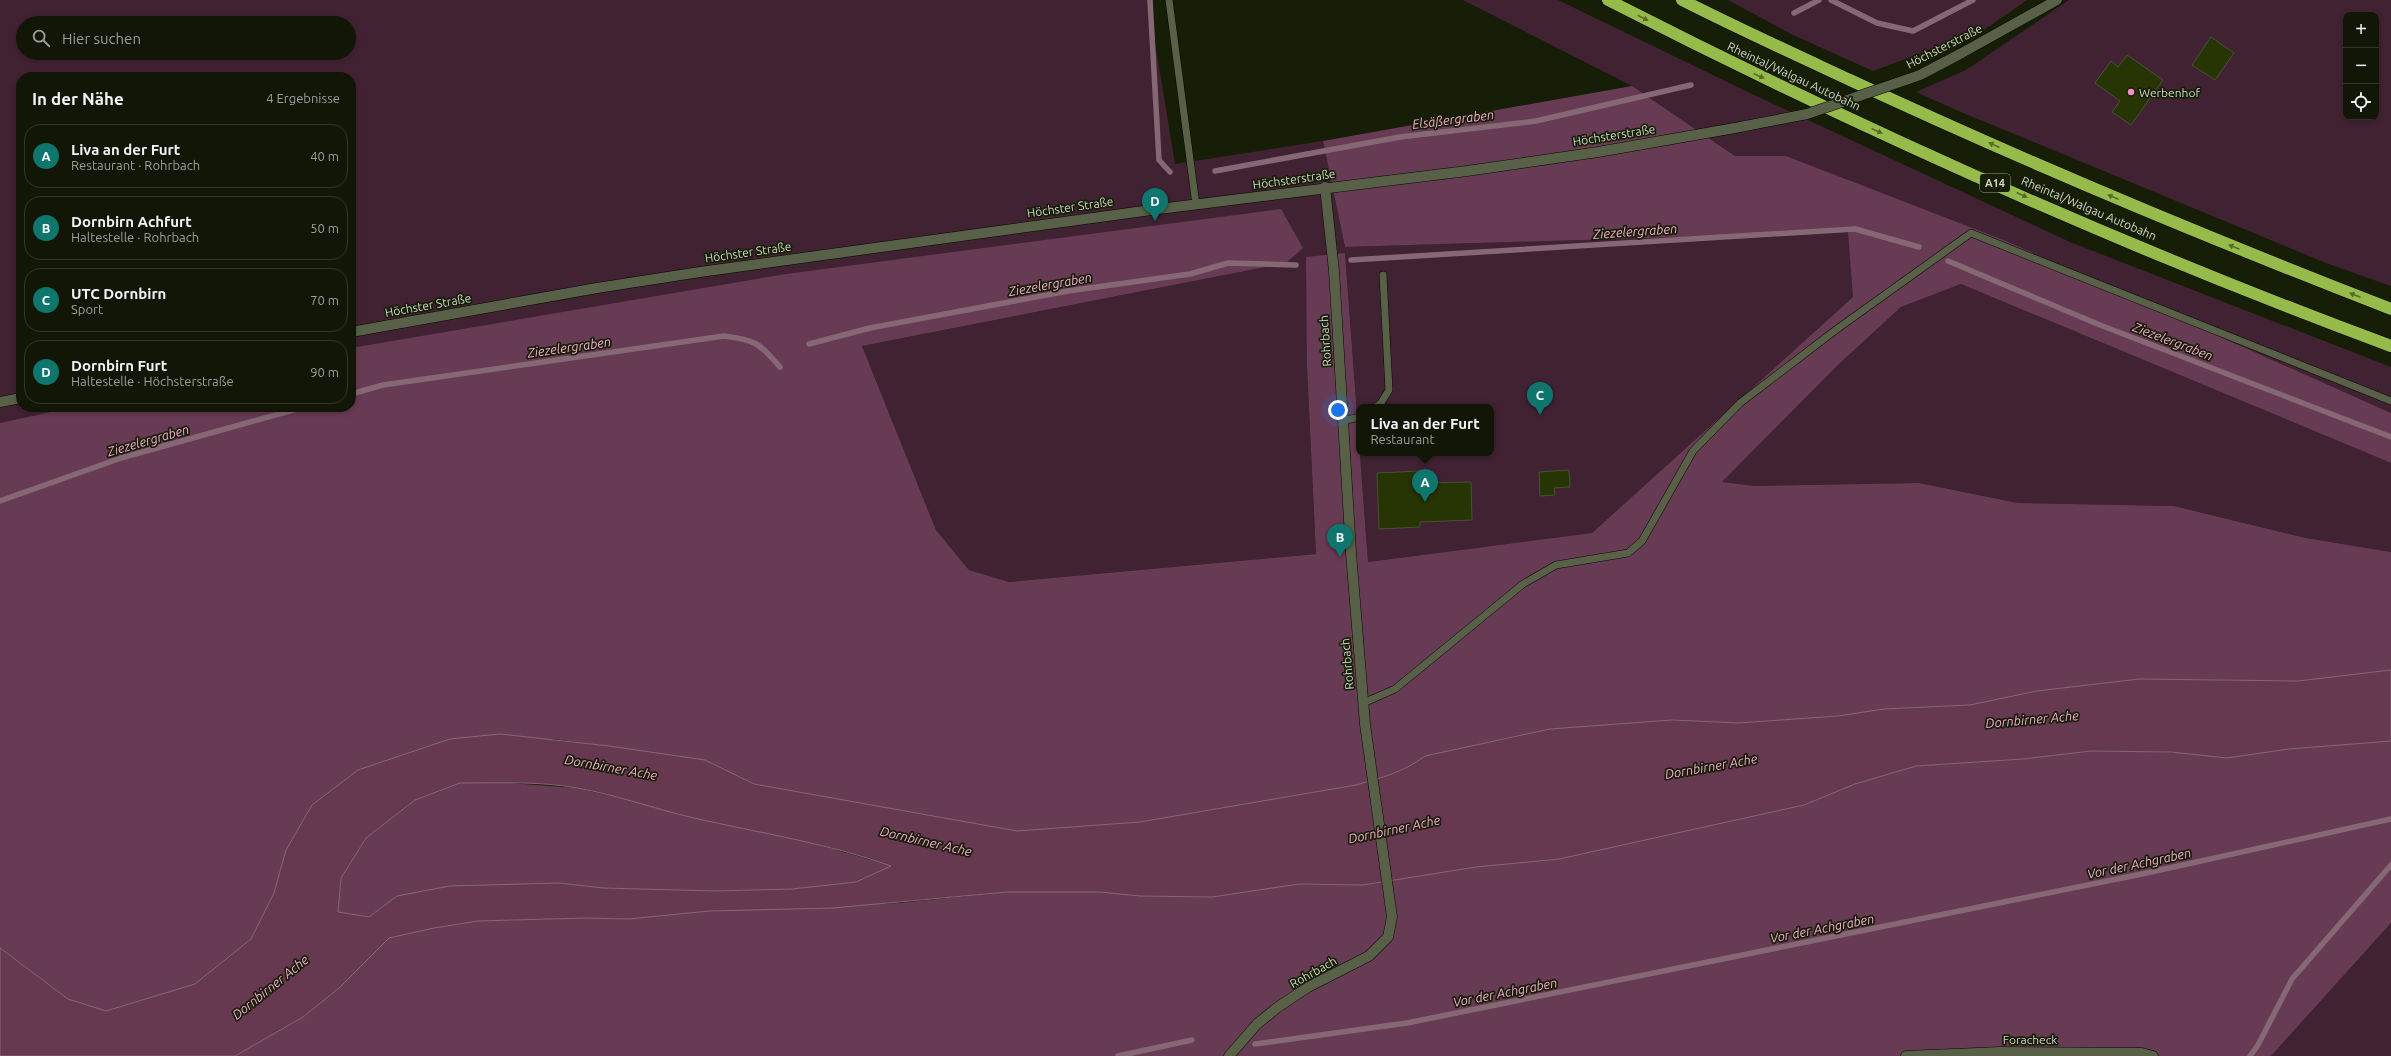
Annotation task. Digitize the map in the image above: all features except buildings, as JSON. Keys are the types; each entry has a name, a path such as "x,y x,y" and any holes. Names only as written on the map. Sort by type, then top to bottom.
{"highway":[{"name":"Rheintal/Walgau Autobahn","path":"1608,0 1755,74 2052,208 2238,287 2391,346"},
{"name":"Rheintal/Walgau Autobahn","path":"1682,0 1922,114 2088,187 2255,256 2391,309"}],"main road":[{"name":"Höchsterstraße","path":"1151,210 1514,164 1735,128 1807,114 1920,75 2057,0"},
{"name":"Rohrbach","path":"1229,1056 1257,1024 1278,1007 1308,987 1369,956 1388,937 1392,917 1387,873 1370,766 1364,703 1351,553 1334,271 1325,187"},
{"name":"Höchster Straße","path":"356,331 597,288 918,241 1151,210"},
{"path":"0,402 16,399"},
{"name":"Foracheck","path":"1906,1056 2142,1053 2153,1056"}],"lane":[{"path":"1169,0 1196,205"},
{"path":"1364,703 1396,689 1523,584 1556,565 1628,553 1642,541 1693,451 1740,403 1837,329 1971,233 2391,401"},
{"path":"1380,404 1389,390 1383,275"},
{"path":"1343,420 1356,418"}],"shaded area":[{"path":"0,0 1148,0 1175,164 1323,141 1345,247 1849,232 1853,297 1592,533 1368,562 1360,456 1494,456 1494,404 1356,404 1345,253 1307,367 1316,554 1008,582 969,570 936,530 862,346 1286,263 356,365 356,72 16,72 16,412 94,412 0,429"},
{"path":"1463,0 1558,0 1750,93 2070,242 2391,367 2391,413 2051,261 1786,156 1735,156 1632,86"},
{"path":"1728,0 2027,0 1984,30 1873,71 1791,34"},
{"path":"2069,0 2391,0 2391,286 2326,263 1916,92 1966,70"},
{"path":"1632,86 1735,156 1786,156 2006,241 2391,413 2391,463 1961,284 1901,307 1838,365 1722,482 1756,486 1919,483 2018,503 2174,506 2306,538 2391,552 2391,670 2298,681 2139,679 2037,691 1970,705 1884,709 1838,716 1738,723 1672,720 1550,729 1425,756 1401,770 1356,785 1140,822 1017,831 754,784 705,760 554,739 358,770 312,805 286,850 274,893 251,939 195,984 106,1011 68,999 0,948 0,423 51,412 356,412 356,347 786,274 1281,209 1303,248 1286,263 862,346 936,530 969,570 1009,582 1316,554 1307,367 1306,257 1345,253 1356,404 1356,456 1360,456 1368,562 1592,533 1853,297 1848,232 1345,247 1323,141"},
{"path":"1961,284 2391,463 2391,552 2306,538 2174,506 2018,503 1919,483 1756,486 1722,482 1838,365 1901,307"},
{"path":"2391,741 2391,923 2271,1056 235,1056 303,1017 339,988 389,938 434,928 478,921 586,918 629,919 709,911 899,903 1007,892 1100,892 1140,896 1212,897 1299,884 1363,885 1476,867 1559,859 1804,805 1855,784 1916,766 2023,759 2091,751 2171,752 2227,758 2289,749"},
{"path":"460,783 511,783 576,788 638,802 694,818 791,837 892,866 856,882 792,889 716,891 603,888 560,883 397,896 369,917 338,912 341,878 366,838 415,800"},
{"path":"2391,923 2391,1056 2271,1056"}],"water":[{"name":"Dornbirner Ache","path":"2391,670 2391,741 2289,749 2227,758 2171,752 2091,751 2023,759 1916,766 1855,784 1804,805 1559,859 1476,867 1363,885 1299,884 1212,897 1140,896 1100,892 1007,892 833,908 709,911 629,919 586,918 478,921 434,928 389,938 339,988 303,1017 235,1056 0,1056 0,948 68,999 106,1011 195,984 251,939 274,893 286,850 312,805 358,770 450,739 500,734 609,746 705,760 754,784 1017,831 1140,822 1356,785 1401,770 1425,756 1550,729 1672,720 1738,723 1838,716 1884,709 1970,705 2037,691 2139,679 2298,681","holes":["460,783 548,784 577,788 621,798 694,818 818,845 891,866 856,882 792,889 716,891 603,888 559,883 450,886 397,896 369,917 338,912 341,878 366,838 415,800"]}],"waterway":[{"name":"Elsäßergraben","path":"1150,0 1159,160 1170,172"},
{"name":"Elsäßergraben","path":"1794,13 1819,0"},
{"name":"Elsäßergraben","path":"1831,0 1877,23 1913,31 1973,0"},
{"name":"Elsäßergraben","path":"1215,171 1400,137 1536,121 1691,85"},
{"name":"Ziezelergraben","path":"1351,260 1855,229 1919,247"},
{"name":"Ziezelergraben","path":"1948,261 2100,325 2391,437"},
{"name":"Ziezelergraben","path":"809,344 870,328 1068,291 1190,274 1228,263 1296,265"},
{"name":"Ziezelergraben","path":"356,393 383,385 724,336 743,339 756,344 780,367"},
{"name":"Ziezelergraben","path":"0,501 121,458 286,412"},
{"name":"Vor der Achgraben","path":"1255,1044 1407,1023 2142,874 2391,819"},
{"path":"2250,1056 2258,1045 2292,979 2391,865"},
{"name":"Vor der Achgraben","path":"1118,1056 1192,1040"}],"place":[{"name":"Werbenhof","path":"2131,92"},
{"name":"Dornbirn Furt","path":"1155,221"},
{"name":"UTC Dornbirn","path":"1540,415"},
{"name":"Liva an der Furt","path":"1425,502"},
{"name":"Dornbirn Achfurt","path":"1340,557"}]}
